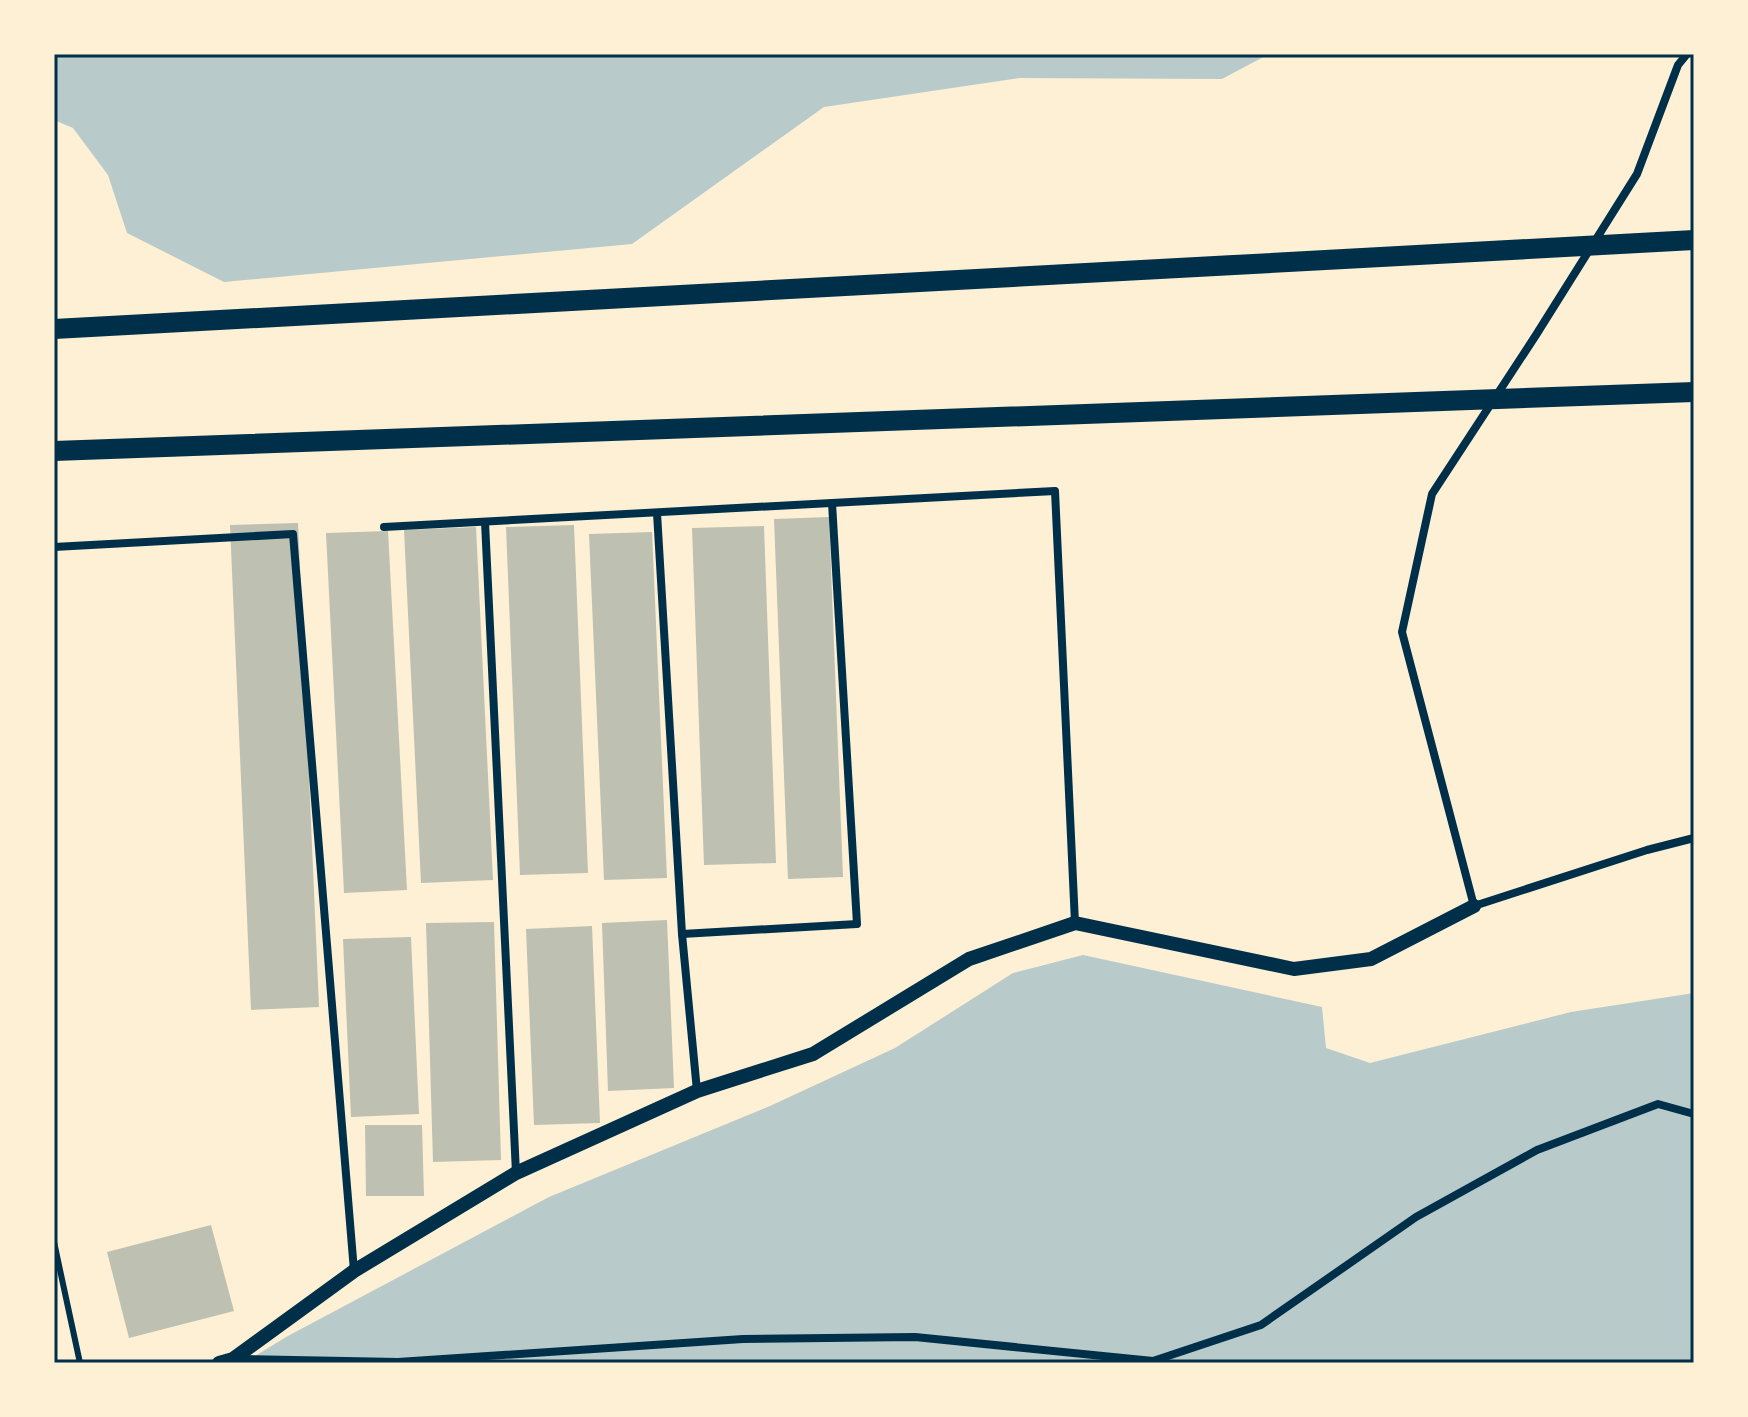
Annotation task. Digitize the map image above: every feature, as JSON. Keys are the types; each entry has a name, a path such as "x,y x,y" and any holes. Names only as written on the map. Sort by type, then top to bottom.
{"main road":[{"path":"54,329 1694,240"},
{"path":"54,451 1694,392"}],"street":[{"path":"1474,906 1402,632 1432,494 1637,174 1678,65 1687,54"},
{"path":"384,527 1055,491 1075,923"},
{"path":"682,934 857,924 832,503"},
{"path":"657,513 682,934 697,1091"},
{"path":"485,522 516,1173"},
{"path":"54,547 293,534 354,1271"},
{"path":"226,1361 354,1271 516,1173 697,1091 813,1054 969,959 1075,923 1294,969 1371,959 1474,906 1647,850 1694,838"},
{"path":"226,1361 398,1362 743,1339 915,1337 1153,1361 1261,1325 1416,1217 1537,1150 1658,1104 1694,1114"}],"lane":[{"path":"54,1242 80,1363"}],"shaded area":[{"path":"54,54 1269,54 1222,79 1019,78 824,107 632,244 224,282 127,233 108,175 73,128 54,120"},
{"path":"1083,955 1322,1007 1326,1048 1370,1063 1571,1012 1694,993 1694,1363 244,1363 286,1337 549,1197 770,1106 895,1048 1013,973"}],"building":[{"path":"829,517 843,877 788,879 774,519"},
{"path":"298,523 319,1007 251,1010 230,525"},
{"path":"574,525 588,873 520,875 506,527"},
{"path":"764,526 776,863 704,865 692,528"},
{"path":"476,527 493,880 421,883 404,530"},
{"path":"388,531 407,890 344,893 326,533"},
{"path":"652,532 667,878 604,880 589,534"},
{"path":"667,920 674,1088 608,1091 602,923"},
{"path":"494,922 501,1160 433,1162 426,923"},
{"path":"592,926 600,1123 534,1125 526,929"},
{"path":"411,937 419,1114 351,1117 343,939"},
{"path":"365,1125 422,1125 424,1196 366,1196"},
{"path":"211,1225 234,1311 129,1338 107,1252"}]}
